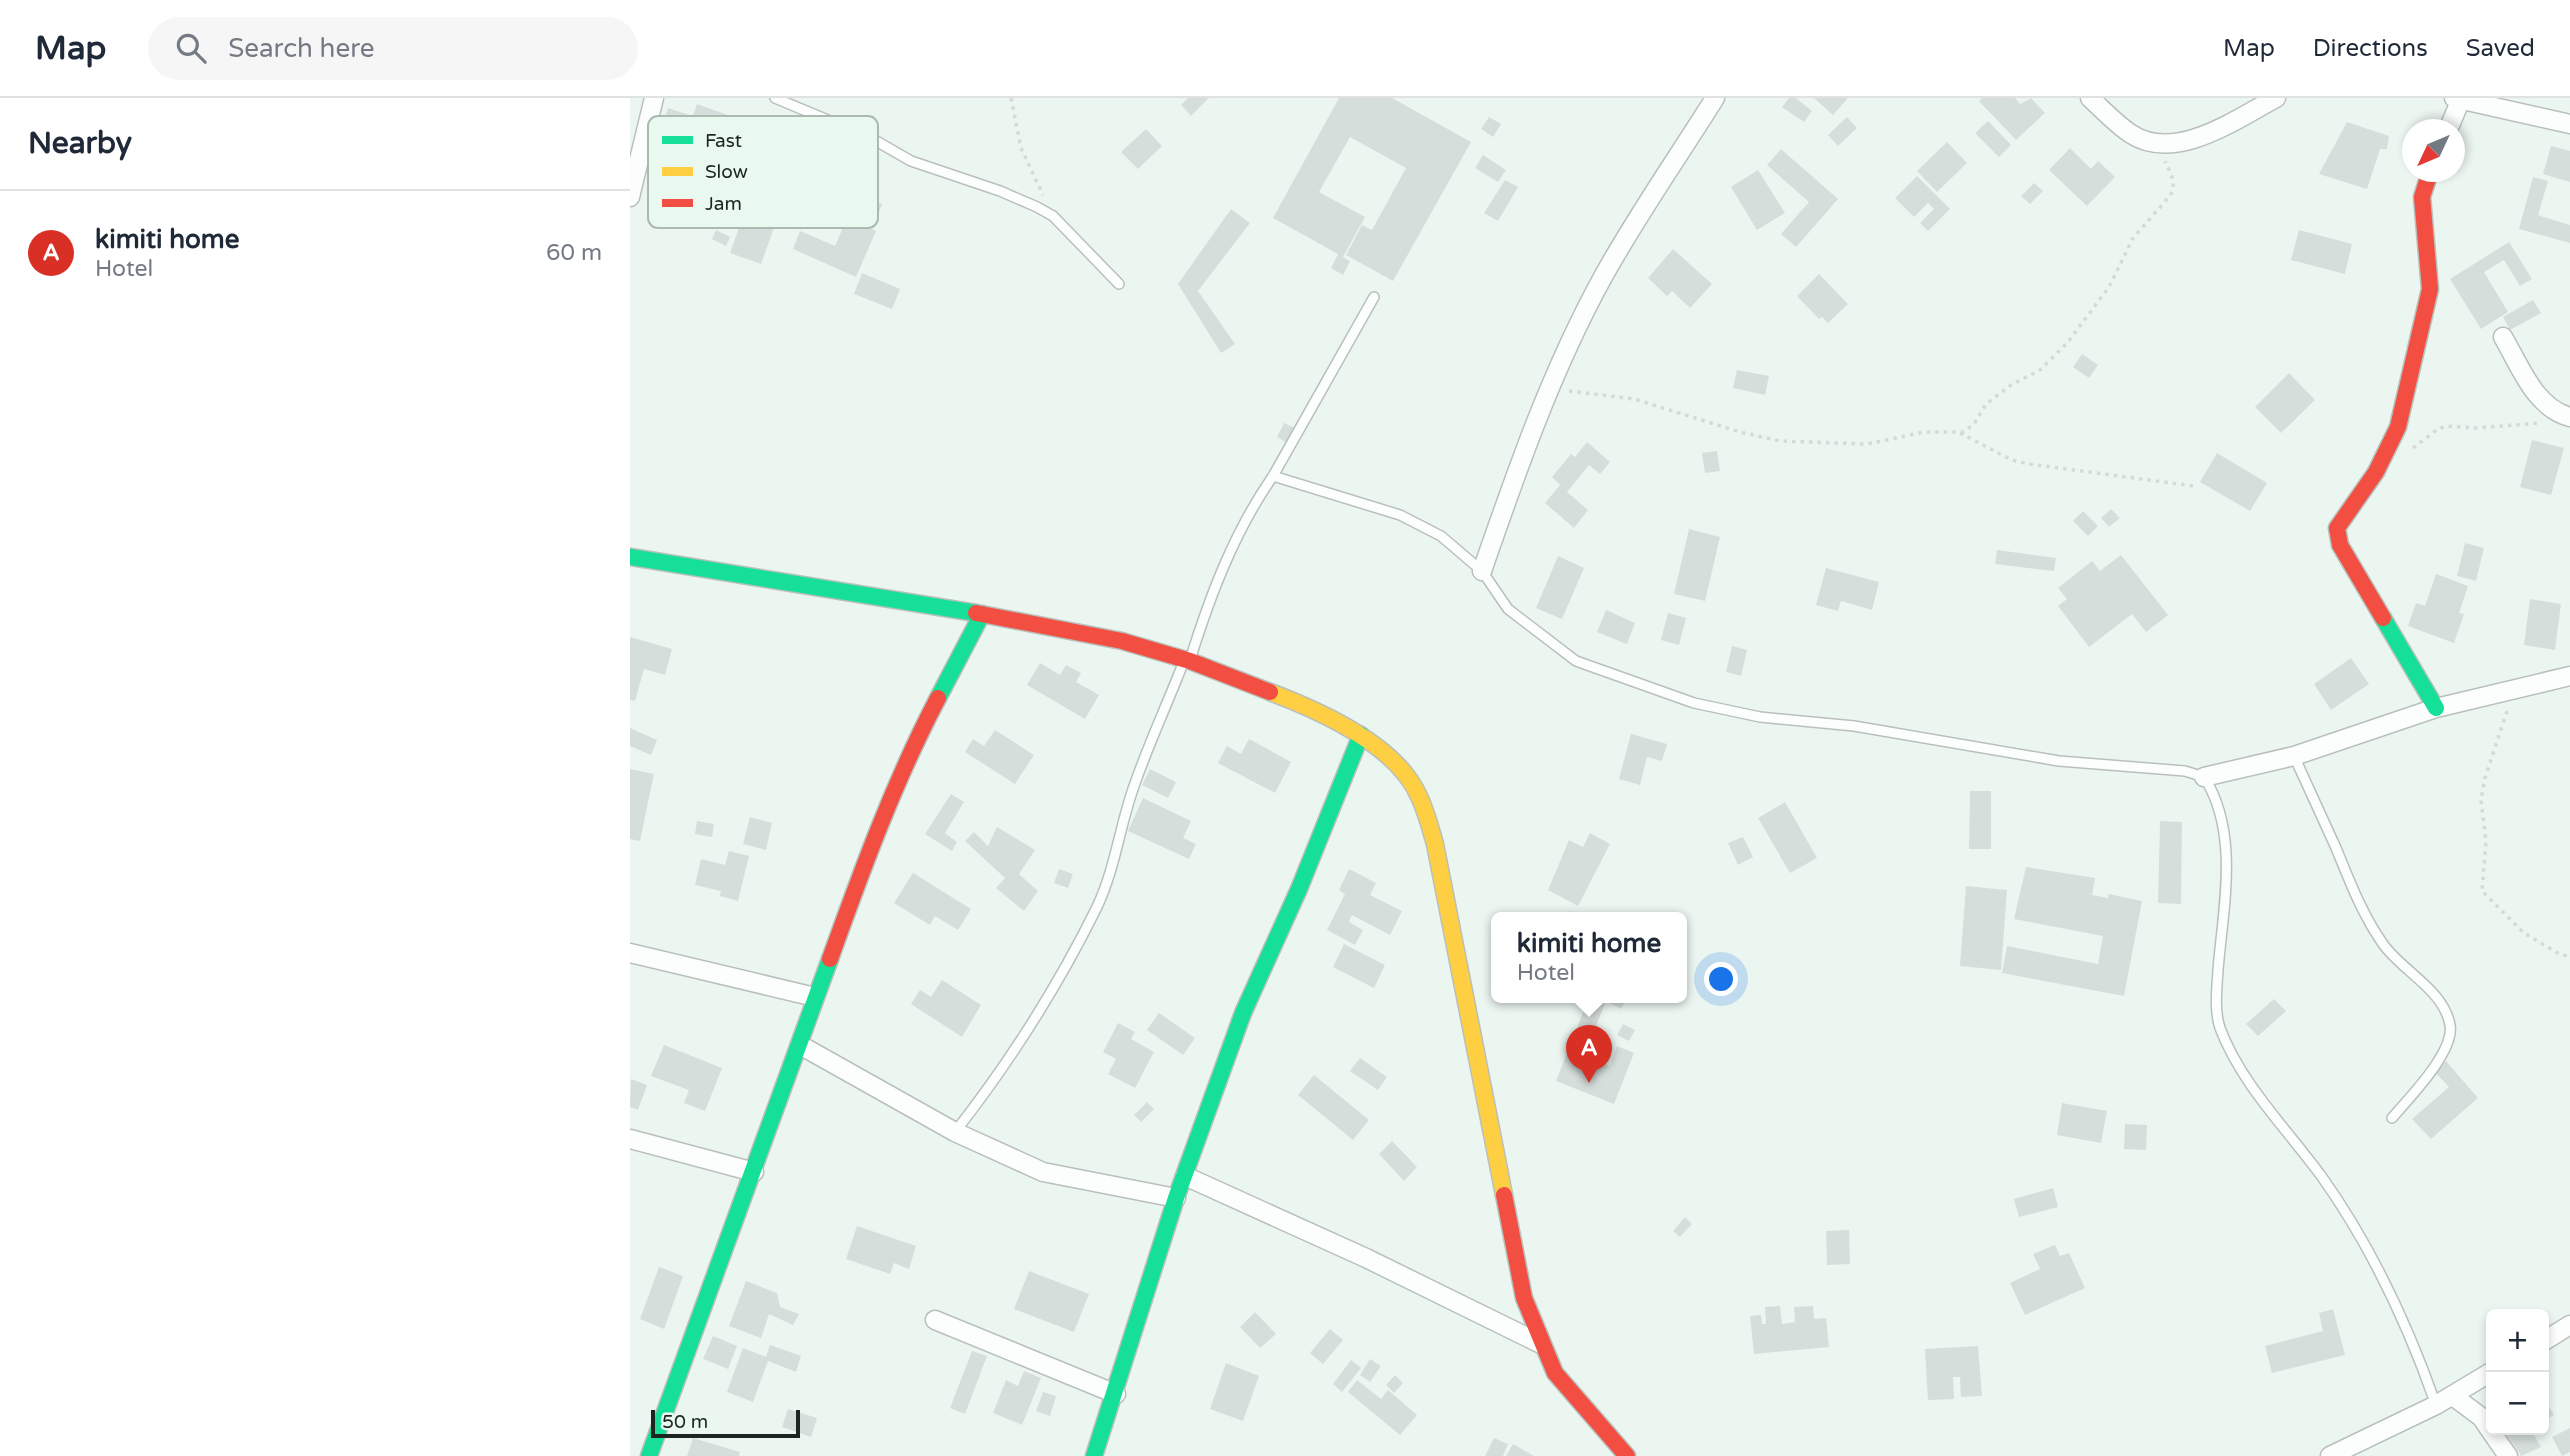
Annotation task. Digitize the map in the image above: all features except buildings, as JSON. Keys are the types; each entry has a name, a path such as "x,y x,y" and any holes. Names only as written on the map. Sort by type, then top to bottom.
{"street":[{"path":"650,116 654,98"},
{"path":"1482,571 1550,389 1604,275 1715,98"},
{"path":"2090,98 2132,135 2158,146 2185,142 2277,98"},
{"path":"2454,98 2570,124"},
{"path":"2452,119 2460,99"},
{"path":"630,197 648,123"},
{"path":"2427,182 2422,197 2422,210 2430,289 2398,428 2376,472 2345,511 2337,528 2340,545 2436,708"},
{"path":"2503,337 2544,404 2568,416"},
{"path":"630,557 982,614 1122,641 1187,660 1300,703 1362,735 1406,774 1423,804 1435,844 1524,1298 1555,1373 1574,1399 1627,1456"},
{"path":"649,1456 870,846 915,742 982,614"},
{"path":"2204,777 2294,756 2436,708 2570,676"},
{"path":"1094,1456 1116,1394 1176,1198 1243,1013 1299,889 1362,735"},
{"path":"630,953 815,997"},
{"path":"800,1045 955,1132 1044,1172 1176,1198"},
{"path":"630,1139 754,1172"},
{"path":"1185,1176 1366,1258 1541,1344"},
{"path":"935,1320 1116,1394"},
{"path":"2549,1337 2570,1325"},
{"path":"2330,1456 2453,1396 2486,1375"},
{"path":"2453,1396 2481,1417 2508,1456"}],"lane":[{"path":"775,98 818,116"},
{"path":"878,142 911,161 1000,191 1053,216 1119,284"},
{"path":"955,1132 989,1088 1022,1038 1097,906 1113,865 1132,794 1209,599 1235,541 1374,298"},
{"path":"1273,476 1299,481 1400,515 1441,536 1482,571 1508,609 1576,661 1693,703 1760,717 1854,726 2031,757 2185,771 2204,777 2214,793 2223,817 2225,864 2216,999 2219,1024 2233,1058 2323,1179 2371,1256 2420,1362 2435,1405"},
{"path":"2294,756 2368,921 2385,947 2428,989 2446,1014 2451,1028 2444,1050 2427,1078 2392,1118"}],"path":[{"path":"1011,98 1021,148 1053,216"},
{"path":"1959,432 1974,424 1980,410 2002,391 2040,370 2068,342 2109,287 2133,238 2157,215 2174,188 2174,179 2158,146"},
{"path":"1550,389 1634,398 1740,432 1780,441 1867,444 1924,432 1959,432 2012,460 2029,464 2194,486"},
{"path":"2405,455 2438,429 2446,426 2535,425 2568,416"},
{"path":"2514,689 2485,778 2481,800 2486,841 2482,891 2524,933 2561,955 2570,956"}],"traffic: fast":[{"path":"630,557 976,613"},
{"path":"938,698 982,614"},
{"path":"2383,618 2436,708"},
{"path":"1094,1456 1176,1198 1243,1013 1299,889 1361,735"},
{"path":"649,1456 830,959"}],"traffic: slow":[{"path":"1270,692 1325,715 1362,736 1406,775 1420,799 1435,844 1504,1195"}],"traffic: jam":[{"path":"2383,618 2340,545 2337,528 2376,472 2398,427 2430,289 2422,197 2427,182"},
{"path":"976,613 1122,641 1190,661 1270,692"},
{"path":"830,959 893,794 938,698"},
{"path":"1504,1195 1524,1298 1555,1373 1627,1456"}],"place":[{"name":"kimiti home","path":"1589,1083"}]}
